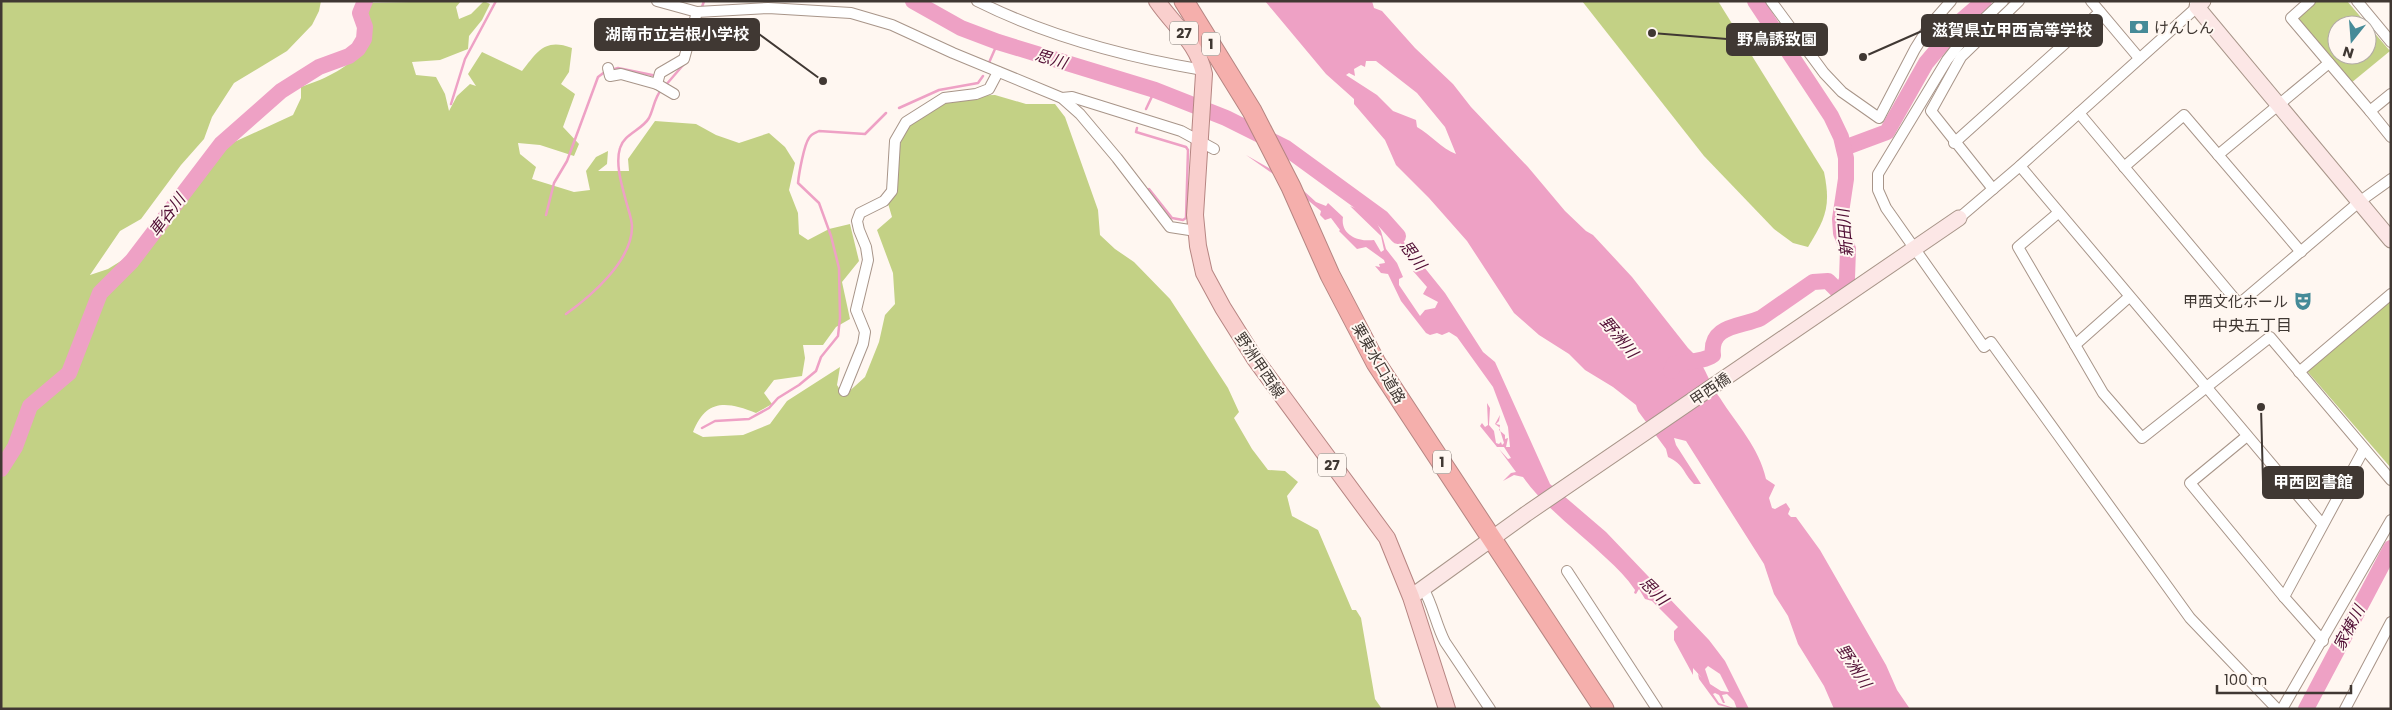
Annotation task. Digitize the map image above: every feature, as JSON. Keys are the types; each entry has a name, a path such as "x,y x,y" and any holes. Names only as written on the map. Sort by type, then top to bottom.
{"highway":[{"name":"栗東水口道路","path":"1184,1 1252,111 1299,205 1330,275 1376,362 1604,709"}],"main road":[{"name":"野洲甲西線","path":"1157,1 1198,52 1204,72 1205,142 1196,231 1204,273 1223,308 1293,412 1387,538 1417,592 1422,633 1447,709"}],"street":[{"path":"657,1 697,12 768,8 851,12 892,25 1062,98 1080,114 1111,150 1170,227 1196,231"},
{"path":"841,1 851,12"},
{"path":"977,1 1035,25 1104,48 1204,72"},
{"path":"1771,1 1824,73 1842,92 1879,118 1915,49 1930,25 1951,1"},
{"path":"2003,1 1971,31 1947,60 1878,174 1878,190 1886,208 1914,250 1984,347 1991,342 2190,618 2278,709"},
{"path":"1993,189 1954,143 1931,111 1961,57 2020,1"},
{"path":"2091,1 2140,58"},
{"path":"2310,1 2292,18 2327,61"},
{"path":"2357,1 2391,42"},
{"path":"1959,218 2079,113 2198,3 2279,106 2391,240"},
{"path":"609,71 610,76 621,74 663,84 684,59 697,12"},
{"path":"1954,143 2100,12"},
{"path":"2218,156 2327,65"},
{"path":"2331,65 2391,137"},
{"path":"844,391 863,344 864,332 856,310 868,260 858,221 860,213 884,201 892,191 895,141 906,122 944,98 976,94 989,89 998,72"},
{"path":"2370,111 2391,94"},
{"path":"1062,98 1072,97 1134,116 1181,131 1205,142"},
{"path":"2079,113 2239,304 2360,202 2391,179"},
{"path":"2124,167 2184,115 2301,252"},
{"path":"2020,166 2322,524"},
{"path":"2058,213 2018,247 2103,393 2142,438 2270,336 2391,480"},
{"name":"甲西橋","path":"1417,592 1526,514 1959,218"},
{"path":"2299,372 2391,294"},
{"path":"2075,345 2130,297"},
{"path":"2247,436 2190,483 2284,597 2323,641"},
{"path":"2284,597 2364,449"},
{"path":"2282,709 2323,641 2370,553 2391,520"},
{"path":"1566,571 1658,709"},
{"path":"1417,592 1430,599 1439,631 1490,709"},
{"path":"2345,709 2391,622"},
{"path":"1422,633 1439,631"}],"green space":[{"path":"1,1 321,1 319,11 312,25 287,51 234,83 212,117 204,139 181,165 141,219 120,231 90,275 108,269 137,251 155,228 173,214 205,172 232,143 293,115 301,98 301,87 329,76 345,66 360,53 366,45 361,3 461,1 456,7 459,19 471,14 484,1 490,4 482,20 469,36 468,49 440,60 412,62 416,75 436,77 445,94 449,111 457,96 470,84 476,86 468,74 482,52 522,71 543,48 563,45 572,48 569,72 561,84 575,94 563,127 579,144 574,156 540,145 518,143 520,154 536,167 532,179 574,192 590,190 586,171 596,157 608,151 607,164 598,171 629,171 628,159 655,121 696,124 716,135 739,143 769,133 785,147 795,163 789,190 798,213 799,234 808,240 829,229 850,224 859,261 842,282 850,319 836,327 823,345 803,345 805,358 802,376 774,380 764,393 772,404 756,413 726,405 711,408 704,413 693,432 703,437 743,435 770,424 787,401 840,367 837,385 844,396 865,377 879,342 885,315 895,304 893,273 877,230 892,217 887,200 906,121 961,96 995,95 1026,104 1055,104 1065,117 1098,210 1100,235 1115,249 1134,262 1170,299 1228,388 1239,412 1234,418 1252,449 1268,470 1285,471 1298,482 1287,496 1292,516 1318,530 1352,610 1356,610 1361,618 1375,699 1382,709 1,709"},
{"path":"1582,1 1718,1 1824,172 1827,203 1823,219 1808,247 1793,243 1774,229 1704,156"},
{"path":"2316,1 2347,1 2359,15 2327,15 2327,55 2298,22 2299,16"},
{"path":"2377,36 2390,51 2377,62"},
{"path":"2335,65 2373,65 2351,83"},
{"path":"2391,301 2391,468 2307,371"}],"water":[{"name":"野洲川","path":"1265,1 1372,1 1374,8 1382,11 1415,48 1453,84 1471,107 1528,167 1565,211 1586,231 1593,235 1632,277 1696,356 1705,355 1709,335 1712,336 1709,355 1688,359 1687,363 1703,367 1718,395 1753,446 1763,467 1766,479 1775,485 1769,498 1772,508 1775,509 1786,503 1790,509 1788,514 1791,517 1796,517 1820,550 1886,665 1897,690 1910,709 1834,709 1824,686 1798,644 1788,616 1774,594 1764,564 1686,441 1674,438 1676,445 1701,484 1694,484 1681,466 1668,457 1666,449 1638,411 1636,405 1613,387 1585,370 1569,354 1539,335 1514,313 1467,241 1429,198 1396,165 1385,140 1354,104 1354,99 1326,74","holes":["1366,61 1376,61 1417,93 1445,127 1456,154 1417,127 1416,120 1393,111 1377,95 1346,75 1349,73 1355,76 1354,69 1361,65 1365,67"]},
{"path":"1246,155 1294,182 1316,202 1326,206 1328,203 1343,217 1343,224 1348,233 1357,239 1374,240 1381,252 1384,250 1381,236 1350,206 1358,209 1357,203 1362,211 1371,212 1381,231 1386,249 1397,263 1403,277 1399,279 1399,285 1420,316 1425,310 1435,308 1438,302 1423,294 1427,287 1413,271 1423,270 1415,257 1391,234 1390,227 1382,221 1391,226 1445,293 1483,352 1495,362 1550,484 1606,532 1709,640 1725,661 1749,709 1737,709 1734,701 1727,694 1722,695 1725,703 1723,703 1719,695 1715,693 1713,694 1719,703 1736,709 1718,705 1699,679 1698,674 1702,678 1693,668 1693,675 1674,640 1674,631 1678,627 1652,601 1645,599 1639,589 1636,594 1634,593 1635,590 1629,581 1618,569 1552,510 1523,477 1514,475 1503,481 1511,473 1516,472 1499,449 1508,459 1511,458 1504,447 1497,447 1480,426 1482,423 1485,427 1488,425 1487,403 1490,408 1489,425 1494,431 1496,443 1499,444 1501,442 1502,445 1504,443 1500,431 1505,435 1505,439 1508,438 1506,447 1510,447 1508,427 1493,387 1457,337 1449,332 1442,335 1426,333 1401,301 1388,274 1381,273 1375,266 1380,267 1379,264 1385,263 1384,260 1366,247 1357,249 1339,231 1331,218 1325,220 1320,215 1321,211 1293,188","holes":["1708,666 1720,674 1729,692 1721,691 1710,684 1705,669"]},
{"path":"1500,415 1499,421 1496,424 1500,425 1499,428 1495,424"}],"waterway":[{"name":"車谷川","path":"1,469 15,447 30,406 69,373 100,293 132,261 221,144 281,91 319,67 349,56 358,49 364,39 365,27 360,13 365,1"},
{"path":"451,104 465,59 496,1"},
{"path":"702,7 704,1"},
{"name":"思川","path":"913,1 961,28 998,42 1155,90 1226,118 1286,148 1382,218 1398,236"},
{"name":"新田川","path":"1671,371 1674,364 1700,360 1713,355 1713,345 1716,337 1721,332 1736,325 1761,318 1813,282 1828,281 1837,290 1845,285 1847,279 1848,249 1841,233 1840,219 1846,179 1846,158 1841,137 1831,116 1755,1"},
{"path":"1844,148 1887,132 1926,63 1963,19 1984,1"},
{"path":"988,65 998,42"},
{"path":"665,86 684,64"},
{"path":"611,70 618,68 657,76"},
{"path":"546,215 554,183 567,161 598,77 606,71"},
{"path":"899,108 939,90 978,83 983,76"},
{"path":"566,314 598,288 618,265 625,252 630,240 632,227 620,175 618,161 620,148 625,139 649,118 661,90"},
{"path":"1146,109 1155,90"},
{"path":"702,428 715,421 749,419 769,408 778,398 799,385 816,371 821,357 838,336 840,318 839,268 831,236 819,203 798,183 802,159 807,142 813,134 819,131 865,134 886,113"},
{"path":"1137,128 1136,132 1186,147 1188,150 1186,218 1183,220 1172,218 1149,189"},
{"name":"家棟川","path":"2306,709 2391,548"}],"place":[{"name":"けんしん","path":"2139,27"},
{"name":"野鳥誘致園","path":"1652,33"},
{"name":"滋賀県立甲西高等学校","path":"1863,57"},
{"name":"湖南市立岩根小学校","path":"823,81"},
{"name":"甲西文化ホール","path":"2303,301"},
{"name":"甲西図書館","path":"2261,407"}],"district":[{"name":"中央五丁目","path":"2252,325"}]}
